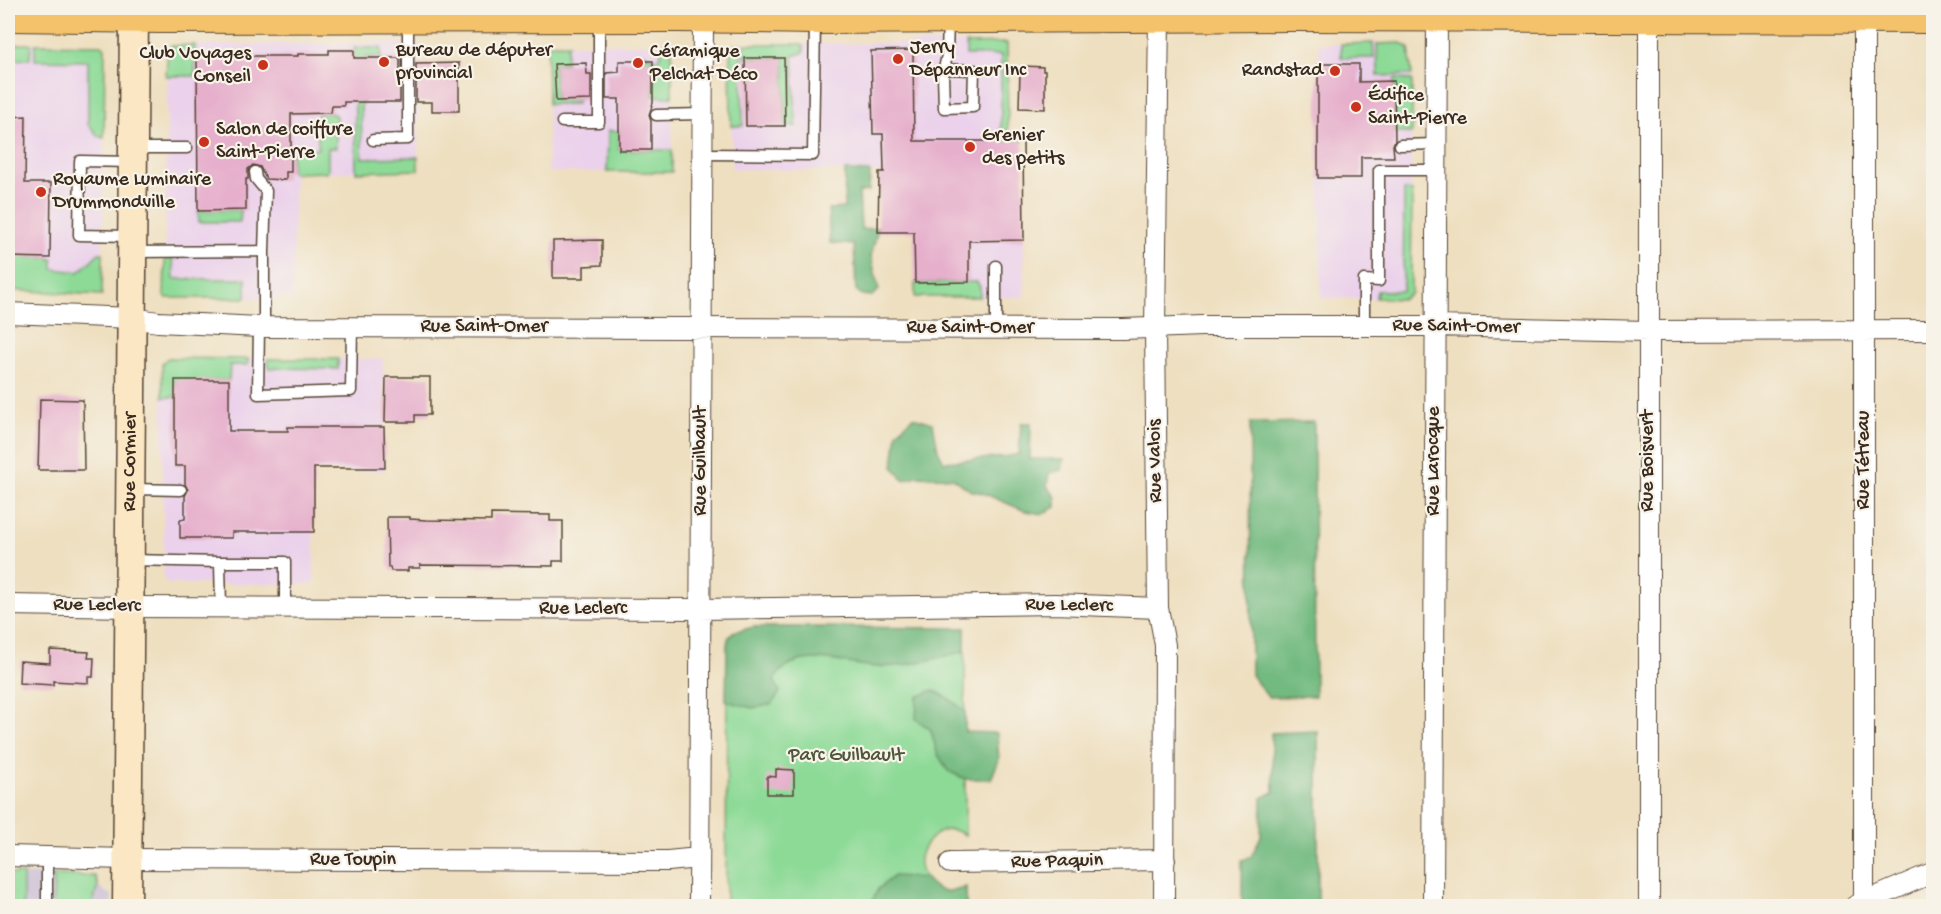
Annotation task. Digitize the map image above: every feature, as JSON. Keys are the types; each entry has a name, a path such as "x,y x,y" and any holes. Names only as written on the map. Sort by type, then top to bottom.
{"main road":[{"path":"8,15 50,11 408,17 568,12 599,16 686,13 915,12 955,14 1292,11 1437,15 1649,16 1862,12 1934,17"}],"street":[{"name":"Rue Valois","path":"1159,11 1155,327 1158,608 1165,645 1164,906"},
{"name":"Rue Tétreau","path":"1860,904 1862,12"},
{"name":"Rue Cormier","path":"123,13 133,155 126,906"},
{"name":"Rue Guilbault","path":"686,13 703,114 699,906"},
{"name":"Rue Larocque","path":"1433,906 1437,15"},
{"name":"Rue Boisvert","path":"1648,906 1649,16"},
{"name":"Rue Saint-Omer","path":"8,313 132,318 159,322 261,327 996,329 1435,326 1648,330 1934,330"},
{"name":"Rue Leclerc","path":"8,605 700,609 1055,604 1158,608"},
{"name":"Rue Toupin","path":"8,856 127,860 668,861 699,858"},
{"name":"Rue Paquin","path":"950,863 1165,860"},
{"path":"1860,904 1934,872"}],"lane":[{"path":"703,154 813,155 815,13"},
{"path":"944,69 974,70 974,107 944,108 944,69 955,14"},
{"path":"562,122 599,122 599,16"},
{"path":"373,140 408,139 408,17"},
{"path":"656,115 703,114"},
{"path":"1400,144 1436,144"},
{"path":"188,148 80,161 79,235 132,244 264,251"},
{"path":"1364,326 1364,280 1379,281 1379,170 1436,170"},
{"path":"255,172 256,180 266,191 258,394 351,392 352,327"},
{"path":"996,266 996,329"},
{"path":"131,489 181,490"},
{"path":"130,560 285,562 285,608"},
{"path":"220,562 221,608"},
{"path":"46,906 47,857"}],"shaded area":[{"path":"418,43 418,170 294,173 293,298 167,298 164,296 168,48 195,45"},
{"path":"1007,43 1008,134 1023,134 1024,297 915,297 913,172 732,169 731,46 743,44"},
{"path":"1401,43 1409,48 1411,54 1411,293 1403,299 1321,298 1318,44"},
{"path":"8,44 102,45 105,48 102,295 8,290"},
{"path":"547,44 672,44 672,172 548,172"},
{"path":"168,358 383,359 385,471 314,470 314,584 169,584 165,582 162,363"},
{"path":"8,874 95,876 98,885 112,895 112,906 8,906"}],"green space":[{"path":"1007,43 1008,134 1023,134 1023,141 986,142 986,136 1001,135 1001,55 966,55 966,44"},
{"path":"1373,43 1374,58 1341,58 1341,44"},
{"path":"1401,43 1409,48 1412,75 1378,76 1377,44"},
{"path":"8,44 31,44 30,59 8,60"},
{"path":"35,44 102,45 105,48 104,138 98,136 88,124 88,61 35,60"},
{"path":"547,44 569,44 566,63 554,64 556,100 577,100 577,104 548,104"},
{"path":"663,44 672,44 672,97 653,96 653,61 644,61 644,53 656,60 660,56"},
{"path":"741,44 743,126 731,126 730,50 731,46"},
{"path":"745,44 800,44 804,46 804,52 793,56 796,126 785,126 784,58 745,58"},
{"path":"195,45 195,76 166,76 168,48"},
{"path":"354,48 381,48 381,57 364,58 364,102 361,102 362,158 418,157 418,170 356,172"},
{"path":"1394,79 1412,80 1412,133 1395,133"},
{"path":"318,113 331,113 336,116 336,148 328,148 328,172 291,172 292,148 318,149"},
{"path":"608,131 619,131 619,150 672,150 672,172 607,172"},
{"path":"845,171 870,172 869,191 859,192 861,229 878,228 871,256 879,290 872,296 862,295 856,290 854,245 830,243 828,209 844,208"},
{"path":"1404,190 1412,191 1411,293 1403,299 1376,298 1377,291 1403,291"},
{"path":"241,210 240,222 199,222 198,211"},
{"path":"99,253 103,253 102,295 8,290 8,257 50,258 53,259 53,269 79,272"},
{"path":"165,259 173,259 174,279 246,279 246,298 167,298 164,296"},
{"path":"977,282 980,287 980,297 915,297 915,283"},
{"path":"168,358 248,359 248,365 230,365 229,380 175,381 175,397 163,397 162,363"},
{"path":"268,359 338,359 338,369 269,368"},
{"path":"913,417 933,423 938,450 944,462 1019,454 1021,423 1031,423 1030,459 1064,459 1062,470 1049,473 1047,486 1056,497 1056,507 1043,514 1025,511 983,493 971,491 953,478 917,476 904,480 893,467 897,432"},
{"path":"1314,422 1315,696 1268,697 1251,675 1250,423"},
{"name":"Parc Guilbault","path":"755,627 965,628 965,835 950,830 936,834 921,853 920,865 927,881 941,892 953,893 966,887 966,906 726,906 727,648 728,639 733,632"},
{"path":"755,627 965,628 965,651 922,662 889,667 865,666 822,659 795,662 783,669 774,680 780,692 772,704 752,708 726,701 727,648 728,639 733,632"},
{"path":"933,690 965,711 965,732 997,733 999,760 991,779 965,779 948,771 937,753 931,730 916,719 917,697"},
{"path":"1318,731 1318,906 1242,906 1242,860 1251,857 1261,836 1262,798 1274,792 1271,733"},
{"path":"8,874 23,874 23,906 8,906"},
{"path":"54,875 95,876 98,885 92,906 53,906"},
{"path":"894,876 925,878 944,892 966,887 966,906 870,906 878,889"}],"building":[{"path":"329,50 354,50 354,58 400,58 400,102 344,102 344,106 332,106 331,113 291,114 291,172 286,172 286,180 266,179 260,167 253,165 248,169 248,179 246,179 246,210 198,211 197,56 298,56 298,54 329,54"},
{"path":"913,50 914,141 1023,141 1024,240 969,241 969,282 915,283 914,232 878,232 879,172 884,172 883,134 873,134 871,51"},
{"path":"745,58 784,58 785,126 746,126"},
{"path":"619,61 653,61 653,103 649,115 651,150 619,150 619,99 606,99 606,73 619,72"},
{"path":"459,63 459,111 432,111 432,102 416,102 416,64"},
{"path":"586,63 587,74 591,74 591,100 556,101 554,64"},
{"name":"Édifice Saint-Pierre","path":"1318,64 1359,64 1359,82 1394,81 1394,157 1361,157 1361,178 1318,178"},
{"path":"1024,66 1043,67 1045,71 1045,109 1019,108 1020,71 1024,71"},
{"path":"26,116 25,183 51,183 50,258 8,257 8,117"},
{"path":"602,240 602,265 584,266 584,278 553,278 553,241"},
{"path":"386,377 430,377 430,415 415,415 415,422 385,422"},
{"path":"175,380 229,380 229,431 288,431 288,427 384,427 385,468 314,468 314,532 232,532 232,538 180,538 180,520 185,519 185,496 188,490 185,484 185,466 175,466"},
{"path":"40,399 83,400 84,470 38,470"},
{"path":"491,514 550,515 550,521 563,521 563,561 553,561 553,566 420,565 420,568 408,568 408,571 391,571 388,567 387,517 491,521"},
{"path":"50,650 89,652 88,658 94,658 93,677 88,677 88,683 53,681 53,685 19,683 20,661 50,663"},
{"path":"776,769 794,770 794,794 767,794 767,776 776,777"}],"place":[{"name":"Jerry Dépanneur Inc","path":"898,59"},
{"name":"Bureau de députer provincial","path":"384,62"},
{"name":"Céramique Pelchat Déco","path":"638,63"},
{"name":"Club Voyages Conseil","path":"263,65"},
{"name":"Randstad","path":"1335,71"},
{"name":"Édifice Saint-Pierre","path":"1356,107"},
{"name":"Salon de coiffure Saint-Pierre","path":"204,142"},
{"name":"Grenier des petits","path":"970,147"},
{"name":"Royaume Luminaire Drummondville","path":"41,192"}]}
